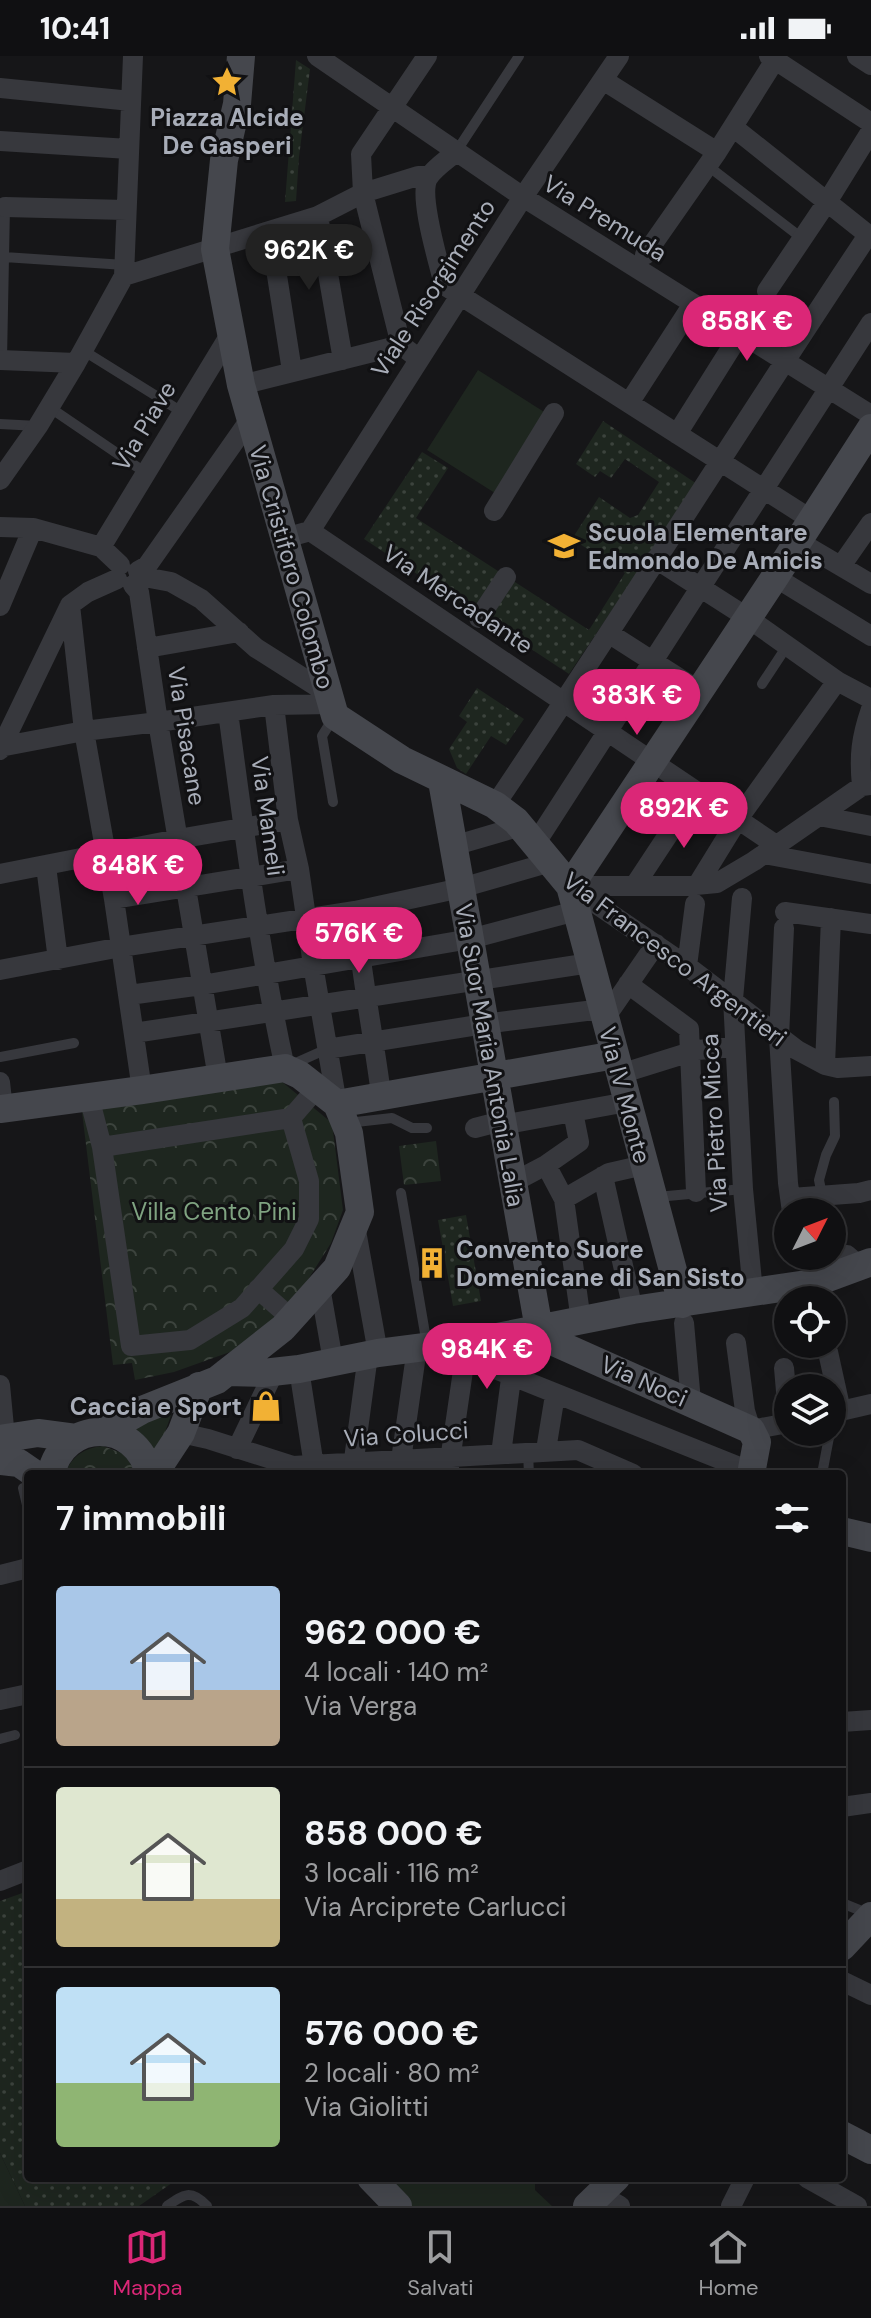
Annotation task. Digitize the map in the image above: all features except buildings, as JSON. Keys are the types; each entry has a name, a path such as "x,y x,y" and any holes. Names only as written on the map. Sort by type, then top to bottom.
{"street":[{"path":"0,479 38,426 80,357 124,271 133,56"},
{"path":"224,56 221,100 224,160"},
{"path":"224,160 237,104 241,56"},
{"name":"Via Premuda","path":"317,56 523,197 871,415"},
{"name":"Viale Risorgimento","path":"298,534 419,359 523,197 619,56"},
{"path":"857,56 871,65"},
{"path":"419,359 401,345 363,193 361,154 424,57"},
{"path":"645,255 779,59 871,123"},
{"path":"603,80 713,159"},
{"path":"0,88 131,101"},
{"path":"495,805 610,634 784,360 869,236 733,127"},
{"path":"767,291 871,131"},
{"path":"0,141 129,149"},
{"path":"456,152 429,176 424,188 444,285 764,488 841,566 871,584"},
{"name":"Via Cristiforo Colombo","path":"224,160 215,249 241,385 251,418 298,534 331,704"},
{"path":"124,271 215,249 318,216 363,193 418,176 429,176"},
{"path":"5,207 126,210"},
{"path":"318,216 343,360"},
{"path":"270,231 292,371"},
{"path":"629,403 693,304"},
{"path":"677,434 753,313"},
{"path":"0,970 121,947 355,911 461,888 536,844 871,323"},
{"name":"Via Piave","path":"101,547 231,333"},
{"path":"241,385 401,345"},
{"path":"1,360 80,357"},
{"path":"494,511 554,413"},
{"path":"131,578 147,566 251,418"},
{"path":"573,898 653,761 871,428"},
{"path":"841,566 871,524"},
{"path":"0,527 33,528 101,547 131,578"},
{"path":"0,606 33,528"},
{"name":"Via Mercadante","path":"298,534 607,730 738,819 770,849"},
{"path":"656,559 748,618 837,681 871,699"},
{"path":"479,618 506,577"},
{"path":"775,577 870,632"},
{"path":"0,748 70,605 106,582 131,578 171,582 201,599 256,648 331,704"},
{"name":"Via Pisacane","path":"131,578 147,648 218,1078"},
{"path":"70,605 84,731 114,899 142,1090"},
{"path":"147,648 239,632"},
{"path":"610,634 699,691"},
{"path":"687,966 697,894 738,819 837,681"},
{"path":"0,748 84,731 274,705 331,704"},
{"name":"Via Francesco Argentieri","path":"331,704 402,760 495,805 536,844 573,898 656,944 733,999 779,1037 825,1065 838,1068 871,1066"},
{"path":"274,705 288,820 299,869 333,1105"},
{"path":"697,894 867,785 859,759 871,709"},
{"name":"Via Mameli","path":"228,712 250,877 285,1068"},
{"name":"Via Suor Maria Antonia Lalia","path":"442,781 494,1075 493,1124 512,1183 528,1331"},
{"path":"635,885 697,791"},
{"path":"819,816 871,826"},
{"path":"0,874 288,820"},
{"path":"453,846 536,844"},
{"path":"770,849 871,874"},
{"path":"46,866 58,960"},
{"path":"114,899 299,869"},
{"path":"129,995 470,939 573,898 635,885 685,886 697,894"},
{"name":"Via IV Monte","path":"573,898 683,1314"},
{"name":"Via Pietro Micca","path":"742,898 733,999 743,1189 753,1292"},
{"path":"355,911 381,1094"},
{"path":"825,1065 831,918"},
{"path":"791,1198 779,1037 785,920 831,918 871,924"},
{"path":"327,1049 484,1024 604,1013 656,944"},
{"path":"134,1033 590,963"},
{"path":"628,984 689,1029 696,1192"},
{"path":"102,1147 291,1118 381,1094 494,1075 618,1065 697,1050 735,1047"},
{"path":"1,1100 89,1097 285,1068 333,1105 349,1133 360,1212 337,1268 283,1328 258,1289"},
{"path":"89,1097 102,1147 131,1346 190,1340 242,1308 294,1249 309,1219 309,1181 291,1118"},
{"path":"493,1124 627,1102"},
{"path":"512,1183 579,1142 573,1112"},
{"path":"546,1165 564,1199 581,1321"},
{"path":"564,1199 603,1176 644,1165"},
{"path":"603,1176 633,1310"},
{"path":"813,1198 871,1190"},
{"path":"353,1468 373,1354 355,1225"},
{"path":"846,1255 866,1264"},
{"path":"227,1372 278,1371 422,1348 465,1350 528,1331 633,1310 683,1314 753,1292 814,1283 866,1264"},
{"path":"320,1287 333,1361"},
{"path":"683,1314 691,1402"},
{"path":"278,1323 278,1371 314,1466"},
{"path":"52,1470 65,1446 217,1380 278,1323"},
{"path":"501,1454 511,1377 528,1331"},
{"name":"Via Noci","path":"528,1331 751,1430"},
{"path":"736,1343 745,1411 757,1442 752,1470"},
{"path":"400,1467 422,1348"},
{"path":"465,1350 511,1377 744,1470"},
{"path":"449,1466 465,1350"},
{"path":"784,1368 785,1374"},
{"path":"237,1449 278,1371"},
{"path":"0,1385 2,1446 24,1472"},
{"path":"154,1470 181,1433 199,1386"},
{"path":"537,1452 555,1395"},
{"path":"846,1413 871,1404"},
{"path":"751,1430 774,1426"},
{"path":"2,1446 38,1433 117,1435 140,1452 149,1470"},
{"name":"Via Colucci","path":"181,1433 293,1466 449,1466 501,1454 578,1450 611,1470"},
{"path":"846,1532 871,1538"},
{"path":"0,1575 24,1569"},
{"path":"0,1700 24,1695"},
{"path":"846,1722 871,1720"},
{"path":"846,1806 871,1803"},
{"path":"0,1881 24,1872"},
{"path":"846,1943 871,1916"},
{"path":"846,1983 871,1995"},
{"path":"846,2137 871,2150"},
{"path":"375,2182 398,2206"},
{"path":"735,2204 743,2182"},
{"path":"814,2182 857,2206"},
{"path":"865,2206 871,2191"}],"lane":[{"path":"456,152 519,56"},
{"path":"713,159 803,239"},
{"path":"1,360 5,207"},
{"path":"4,257 124,271"},
{"path":"80,357 182,412"},
{"path":"49,407 146,473"},
{"path":"0,424 38,426"},
{"path":"762,684 787,646"},
{"path":"331,704 322,736 333,802"},
{"path":"0,1057 74,1043"},
{"path":"285,1068 327,1049"},
{"path":"822,1195 819,1180 835,1136 834,1102"},
{"path":"333,1105 392,1118 412,1128 427,1128"},
{"path":"652,1197 743,1189"},
{"path":"401,1193 422,1348"},
{"path":"823,1470 828,1446"},
{"path":"530,1470 537,1452"},
{"path":"0,1739 15,1735"},
{"path":"846,1905 871,1916"},
{"path":"167,2206 181,2196 191,2194 207,2206"}],"green space":[{"path":"296,60 310,69 296,201 285,202"},
{"path":"478,370 549,415 498,495 427,450"},
{"path":"603,421 697,484 569,674 364,539 422,452 448,468 416,518 589,630 625,573 572,539 599,497 630,518 638,515 659,482 625,459 611,478 600,471 595,477 576,464"},
{"path":"477,688 524,719 506,745 491,736 466,774 457,768 449,749 467,722 459,716"},
{"name":"Villa Cento Pini","path":"281,1081 332,1123 343,1210 331,1243 304,1286 283,1311 244,1347 174,1372 135,1380 132,1363 113,1365 82,1112"},
{"path":"436,1141 441,1181 404,1185 399,1146"},
{"path":"466,1215 481,1301 453,1306 438,1220"},
{"path":"174,1407 156,1457 128,1426"},
{"path":"103,1446 124,1454 134,1470 67,1470 71,1462 90,1449"},
{"path":"24,1892 24,2182 173,2182 139,2206 25,2206 0,2153 0,1901"},
{"path":"0,2153 25,2206 0,2206"},
{"path":"388,2182 535,2182 535,2190 552,2206 410,2206"}],"place":[{"name":"Piazza Alcide De Gasperi","path":"227,82"},
{"name":"Scuola Elementare Edmondo De Amicis","path":"564,546"},
{"name":"Convento Suore Domenicane di San Sisto","path":"432,1263"},
{"name":"Caccia e Sport","path":"266,1406"}]}
